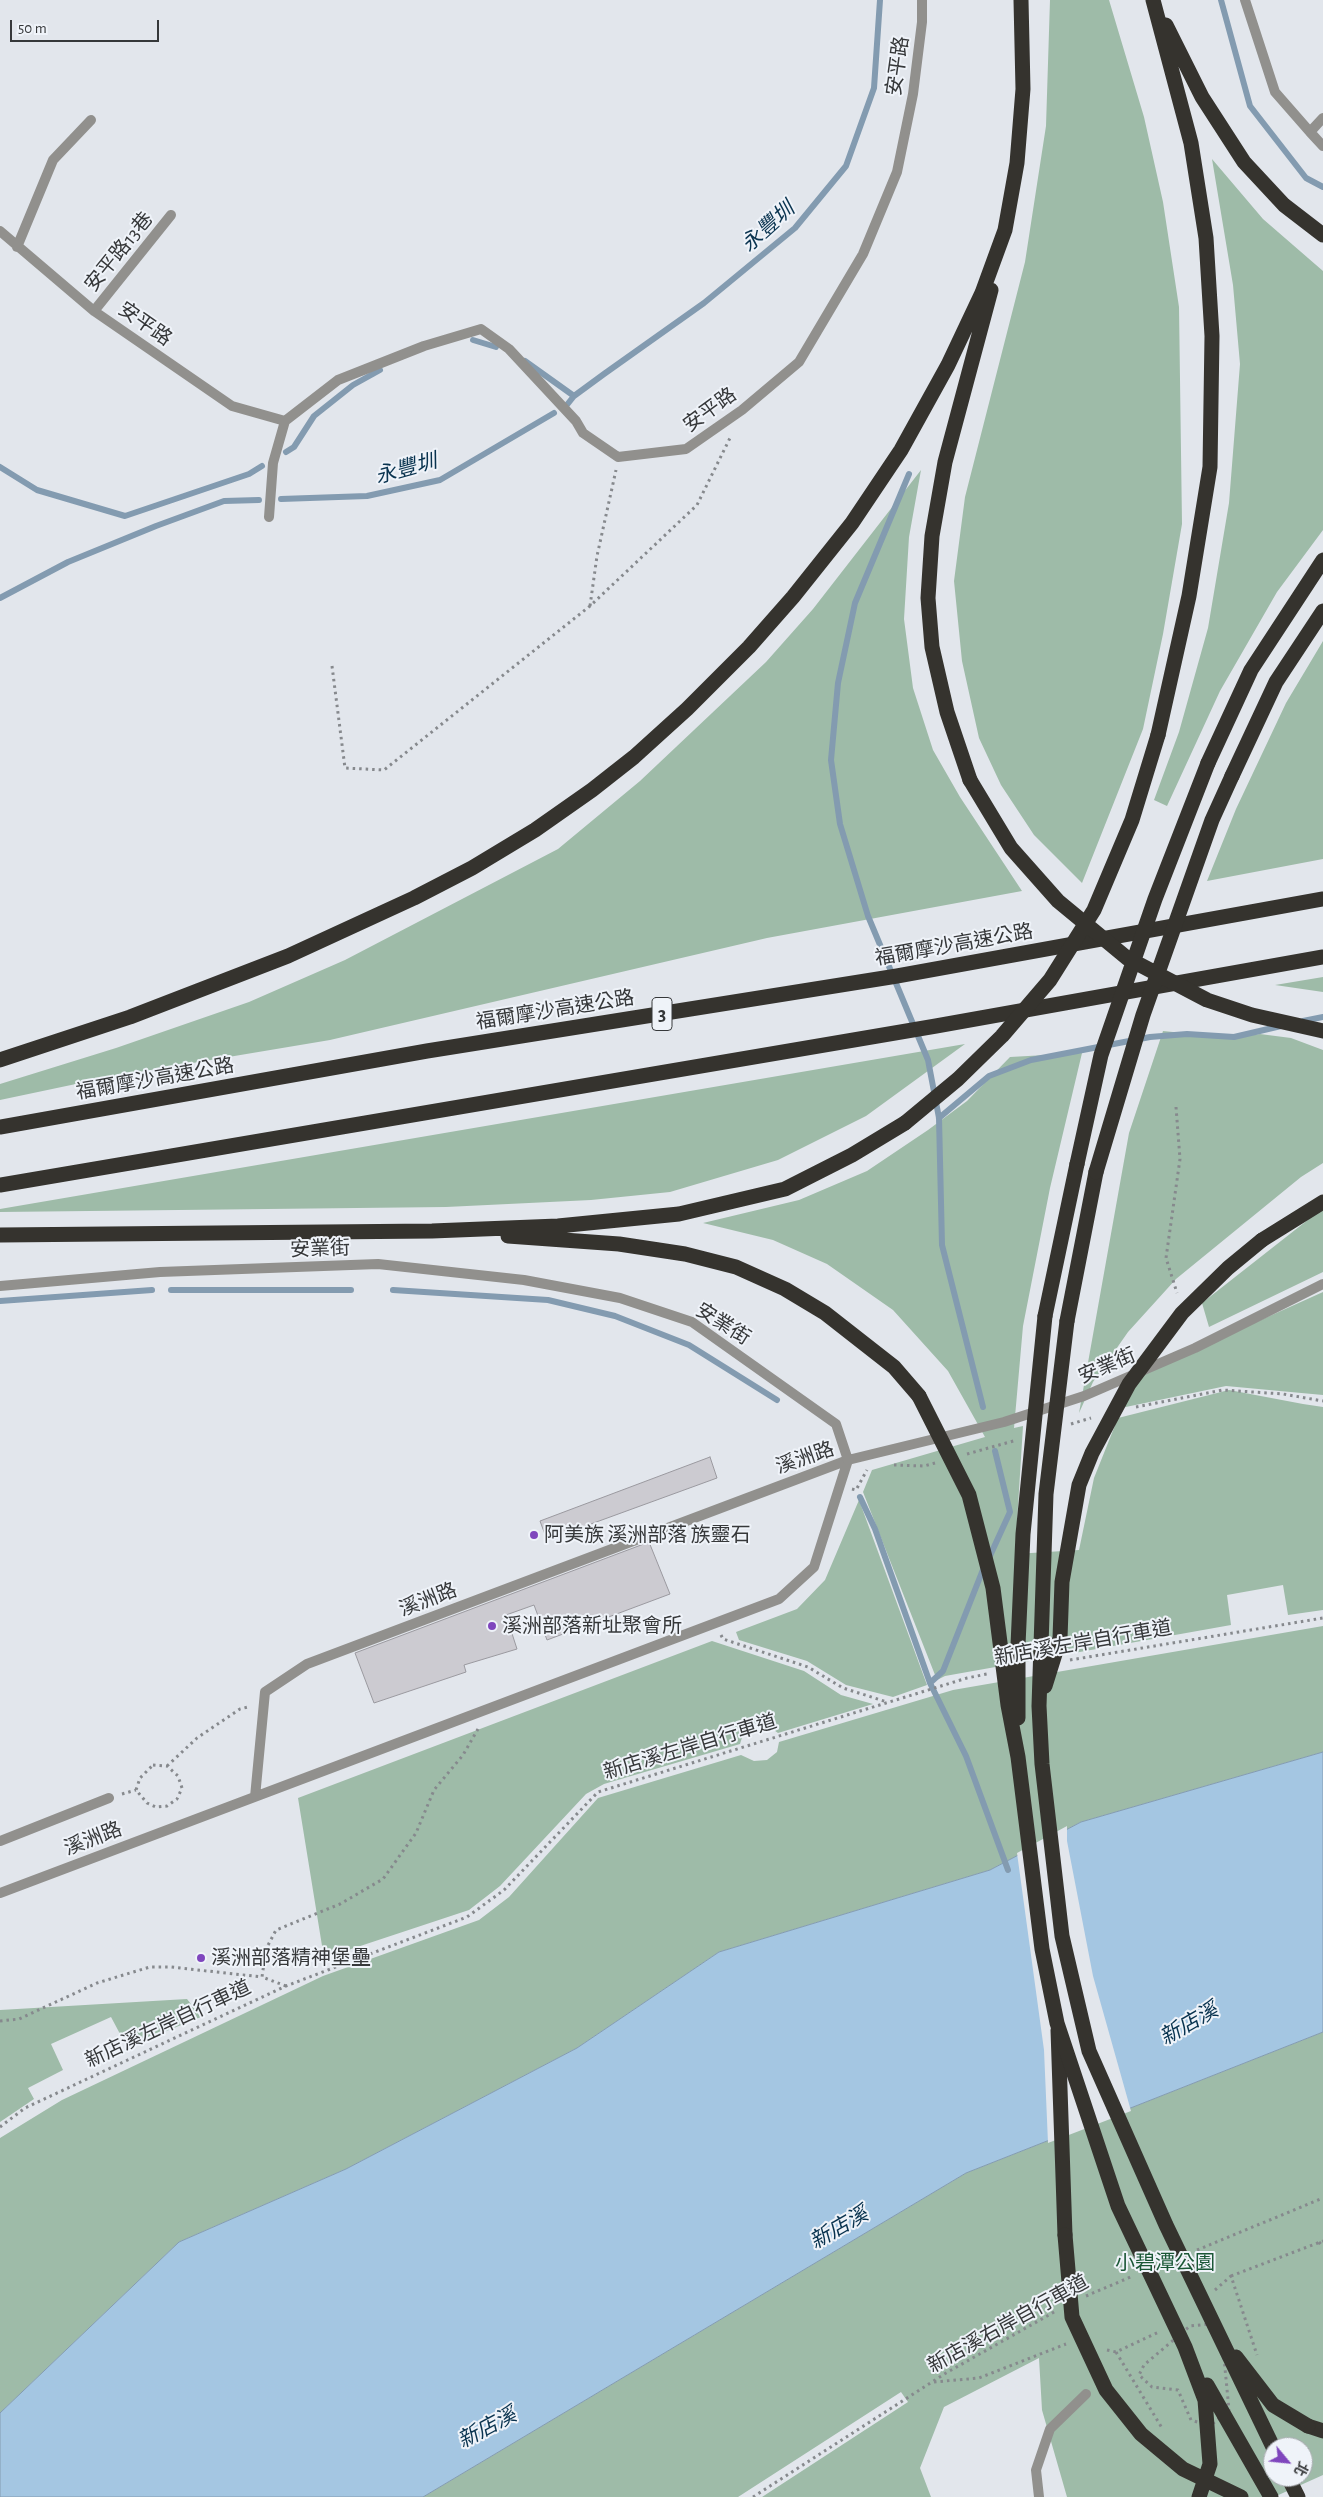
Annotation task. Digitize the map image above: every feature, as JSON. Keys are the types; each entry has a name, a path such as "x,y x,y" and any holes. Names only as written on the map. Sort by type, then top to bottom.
{"highway":[{"path":"1020,0 1023,89 1017,163 1006,230 945,462 932,536 929,589 932,647 946,712 970,780 1011,848 1058,900 1127,958 1207,1000 1252,1015 1323,1031"},
{"path":"1154,0 1202,97 1244,162 1284,205 1323,235"},
{"path":"0,1235 432,1231 558,1226 679,1214 785,1189 852,1155 905,1123 958,1079 1002,1036 1050,980 1094,910 1132,820 1158,734 1189,596 1210,467 1212,336 1206,238 1192,142 1154,0"},
{"path":"0,1060 130,1018 269,963 414,898 472,868 535,830 592,790 634,757 687,709 748,647 793,597 852,522 901,450 948,365 982,293 1006,230"},
{"path":"1018,1757 1018,1645 1023,1534 1045,1316 1101,1055 1155,898 1208,763 1250,670 1323,560"},
{"path":"1268,2437 1166,2225 1090,2051 1062,1936 1042,1764 1039,1706 1046,1494 1067,1320 1096,1172 1143,1015 1212,820 1276,682 1323,611"},
{"name":"福爾摩沙高速公路","path":"0,1127 427,1051 897,976 1323,899"},
{"path":"0,1185 926,1028 1323,957"},
{"path":"1039,1706 1060,1638 1062,1582 1079,1485 1092,1452 1130,1384 1182,1313 1228,1268 1262,1240 1323,1202"},
{"path":"432,1231 620,1244 685,1254 736,1267 785,1289 826,1313 894,1367 919,1396 969,1495 993,1588 1008,1705 1018,1757 1042,1949 1057,2023 1118,2206 1185,2347 1206,2400 1210,2437 1210,2464 1198,2497"},
{"path":"1057,2023 1065,2235 1072,2317 1106,2390 1141,2434 1183,2469 1241,2497"},
{"path":"1216,2332 1273,2404 1308,2426 1323,2431"},
{"path":"1185,2347 1271,2497"}],"street":[{"name":"安平路","path":"618,457 686,449 742,410 799,362 863,254 897,172 913,94 922,22 922,0"},
{"path":"1245,0 1275,92 1323,146"},
{"path":"1310,132 1323,118"},
{"path":"17,247 53,160 91,120"},
{"name":"安平路13巷","path":"94,310 171,215"},
{"name":"安平路","path":"0,231 94,310 232,406 285,421"},
{"path":"270,517 273,463 285,421 338,380 424,346 482,329 509,349 576,421 583,433 618,457"},
{"name":"安業街","path":"0,1286 160,1272 378,1264 524,1280 620,1298 692,1322 820,1412 836,1424 848,1460 1004,1422 1084,1396 1195,1348 1323,1284"},
{"name":"溪洲路","path":"0,1893 779,1599 814,1567 848,1460"},
{"name":"溪洲路","path":"255,1797 265,1692 307,1664 848,1460"},
{"path":"0,1841 110,1798"},
{"path":"1039,2497 1036,2470 1050,2428 1086,2394"}],"path":[{"path":"332,666 345,768 384,770 590,606 697,505 723,455 742,410"},
{"path":"590,606 597,556 618,457"},
{"path":"1176,1107 1180,1159 1166,1258 1177,1294"},
{"name":"新店溪左岸自行車道","path":"1063,1662 1323,1618"},
{"path":"717,1622 723,1639 808,1666 843,1688 887,1702"},
{"name":"新店溪左岸自行車道","path":"0,2126 25,2108 286,1986 467,1918 504,1890 598,1792 967,1678 996,1673"},
{"path":"167,1766 178,1776 182,1788 177,1799 166,1806 156,1807 147,1802 136,1790 140,1778 153,1765 167,1766 197,1738 240,1708 264,1705"},
{"path":"262,1977 266,1948 276,1930 340,1904 383,1880 416,1833 434,1790 463,1755 489,1708"},
{"path":"0,2021 19,2019 97,1983 150,1967 171,1967 262,1977 286,1986"},
{"path":"1193,2251 1323,2198"},
{"path":"1231,2276 1321,2241 1323,2247"},
{"name":"新店溪右岸自行車道","path":"1079,2299 1140,2273"},
{"name":"新店溪右岸自行車道","path":"753,2497 933,2382 1062,2307"},
{"path":"933,2382 979,2378 1063,2344 1072,2345"},
{"path":"1098,2349 1116,2352 1167,2436"},
{"path":"1133,2379 1139,2375"}],"green space":[{"path":"1050,0 1109,0 1144,117 1163,202 1179,307 1182,524 1163,634 1143,729 1082,883 1034,835 1001,785 979,738 962,661 954,581 965,497 1025,262 1046,126"},
{"path":"1212,159 1263,219 1323,271 1323,530 1277,592 1220,691 1167,806 1154,800 1179,732 1208,628 1229,503 1240,364 1233,285"},
{"path":"921,470 909,537 904,619 913,688 933,750 960,797 1022,891 767,938 330,1040 109,1077 0,1100 0,1084 116,1048 249,1002 345,960 558,849 640,781 766,662 813,609"},
{"path":"1323,641 1323,859 1207,881 1236,809 1286,703"},
{"path":"1323,977 1323,992 1275,985"},
{"path":"1163,1031 1232,1038 1260,1034 1291,1038 1323,1050 1323,1163 1301,1177 1176,1279 1128,1332 1093,1382 1079,1413 1129,1133"},
{"path":"965,1044 866,1116 778,1160 670,1192 591,1200 446,1207 0,1212 0,1209"},
{"path":"1082,1053 1050,1188 1023,1326 1014,1428 1023,1426 1015,1554 1079,1550 1094,1478 1118,1418 1229,1390 1323,1407 1323,1610 1288,1615 1283,1585 1227,1595 1231,1625 945,1676 937,1680 863,1492 872,1470 985,1437 948,1371 893,1310 827,1264 773,1240 703,1223 799,1200 867,1171 967,1101 1010,1057"},
{"path":"1323,1208 1323,1272 1209,1327 1202,1303"},
{"path":"1323,1292 1323,1395 1226,1386 1121,1408 1141,1374"},
{"path":"859,1500 927,1685 893,1697 846,1685 807,1661 739,1640 736,1632 797,1609 825,1580"},
{"path":"1323,1626 1323,1752 1081,1822 990,1870 719,1952 577,2048 346,2169 179,2242 0,2413 0,2138 62,2100 323,1976 479,1920 509,1897 598,1798 741,1755 754,1761 767,1760 777,1752 779,1742 953,1690"},
{"path":"712,1641 804,1671 841,1695 873,1704 778,1733 767,1725 754,1723 744,1731 740,1744 604,1784 586,1794 500,1886 469,1910 324,1958 298,1798"},
{"path":"187,1999 201,2017 127,2047 111,2017 51,2044 63,2070 28,2088 34,2099 0,2122 0,2010"},
{"name":"小碧潭公園","path":"1323,2032 1323,2475 1313,2479 1313,2437 1263,2437 1263,2487 1296,2487 1274,2497 1067,2497 1042,2410 1039,2358 944,2407 920,2468 931,2497 762,2497 908,2402 901,2392 738,2497 423,2497 966,2173"}],"water":[{"name":"新店溪","path":"1323,1752 1323,2032 966,2173 423,2497 0,2497 0,2413 179,2242 346,2169 577,2048 719,1952 990,1870 1081,1822"}],"pier":[{"path":"1067,1826 1067,1841 1093,1976 1131,2111 1048,2143 1044,2050 1017,1853"}],"building":[{"path":"710,1457 717,1478 547,1540 540,1521"},
{"path":"649,1542 670,1594 547,1640 534,1605 506,1615 517,1649 464,1665 466,1672 374,1703 355,1653"}],"waterway":[{"name":"永豐圳","path":"566,406 574,396 704,303 795,228 846,166 874,88 880,0"},
{"path":"1221,0 1250,106 1306,178 1323,187"},
{"path":"473,340 496,347"},
{"path":"525,361 574,396"},
{"path":"286,452 294,447 314,416 353,385 380,370"},
{"name":"永豐圳","path":"281,499 367,496 440,480 554,413"},
{"path":"0,467 37,490 125,516 249,474 262,466"},
{"path":"909,474 855,603 838,683 831,760 840,824 868,916 928,1060 939,1118 942,1245 983,1407"},
{"name":"永豐圳","path":"0,598 68,562 156,526 224,501 259,500"},
{"path":"1303,1021 1323,1017"},
{"path":"939,1118 989,1076 1031,1060 1150,1037 1187,1034 1234,1037 1281,1026"},
{"path":"0,1301 152,1290"},
{"path":"171,1290 351,1290"},
{"path":"393,1290 548,1300 615,1316 689,1345 777,1400"},
{"path":"989,1558 1010,1512 995,1451"},
{"path":"860,1497 875,1529 930,1683 966,1756 1008,1870"},
{"path":"930,1683 943,1671 984,1567"}],"place":[{"name":"阿美族 溪洲部落 族靈石","path":"534,1535"},
{"name":"溪洲部落新址聚會所","path":"492,1626"},
{"name":"溪洲部落精神堡壘","path":"201,1958"}]}
